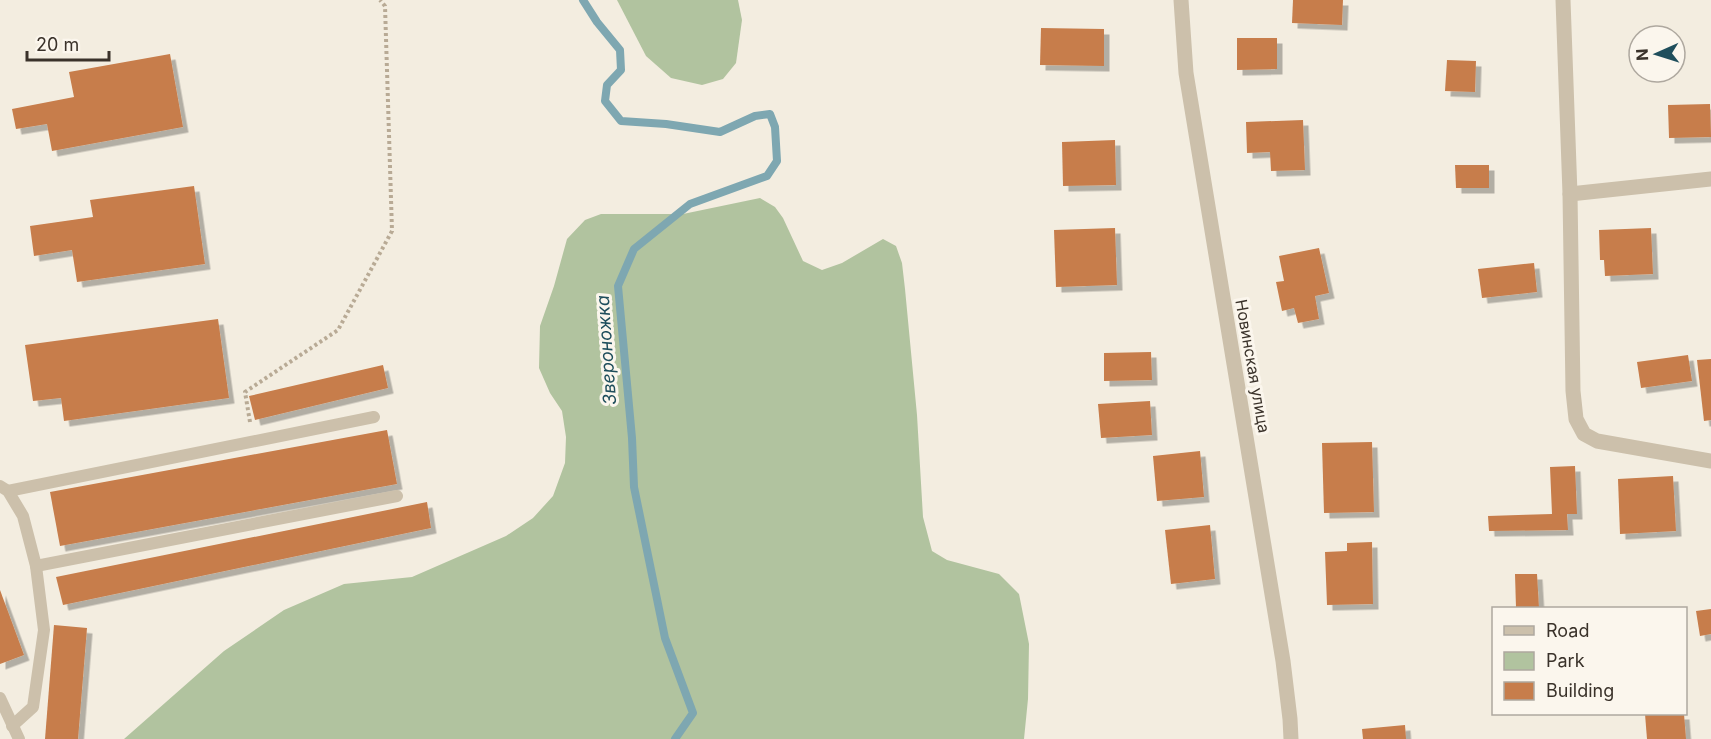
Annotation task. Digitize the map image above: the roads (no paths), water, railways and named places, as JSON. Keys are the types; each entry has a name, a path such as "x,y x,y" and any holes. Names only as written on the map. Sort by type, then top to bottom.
{"street":[{"name":"Новинская улица","path":"1180,0 1186,73 1284,661 1291,739"},
{"path":"1563,0 1576,419 1584,434 1597,441 1711,461"},
{"path":"1570,194 1711,179"}],"lane":[{"path":"12,726 33,706 44,630 36,566 23,516 4,488 374,417"},
{"path":"36,566 397,496"},
{"path":"0,698 19,739"}],"waterway":[{"name":"Звероножка","path":"583,0 597,22 620,50 621,70 607,85 605,101 621,121 666,124 720,132 755,116 770,114 775,127 777,161 767,176 690,204 634,249 618,286 632,438 634,487 665,638 693,713 675,739"}]}
